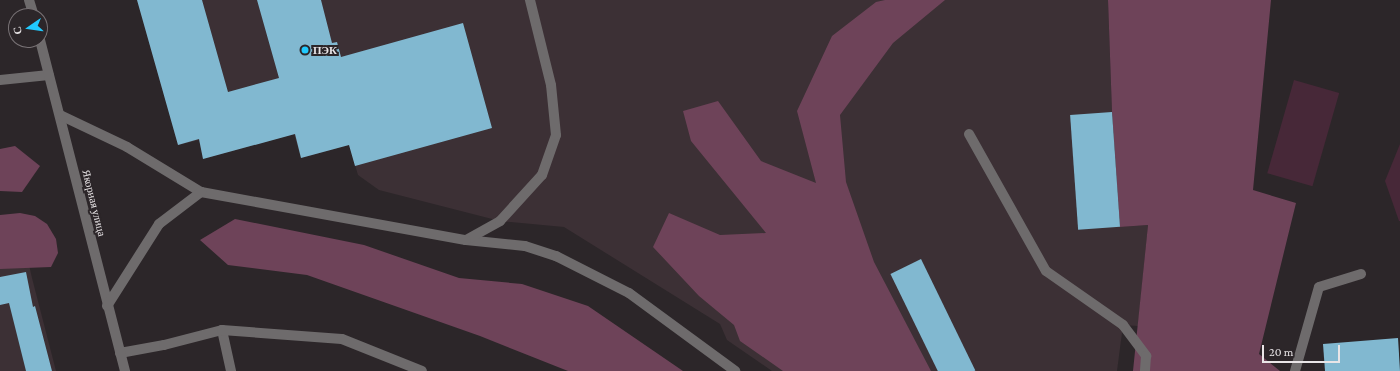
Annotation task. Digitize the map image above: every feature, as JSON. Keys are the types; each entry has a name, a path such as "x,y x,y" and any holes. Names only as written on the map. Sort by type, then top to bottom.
{"street":[{"path":"466,240 500,221 542,175 556,135 551,85 530,0"},
{"name":"Якорная улица","path":"42,48 107,306 125,371"},
{"path":"0,80 49,75"},
{"path":"60,115 127,147 201,192 466,240 525,246 556,256 629,293 735,371"},
{"path":"969,134 1046,271 1123,325 1146,356 1145,371"},
{"path":"107,306 159,224 201,192"},
{"path":"1295,371 1319,287 1361,274"},
{"path":"120,353 164,345 222,330 342,339 422,371"},
{"path":"222,330 231,371"}],"shaded area":[{"path":"137,0 1108,0 1112,112 1120,227 1148,225 1138,326 1123,325 1117,371 772,371 727,340 720,324 564,227 500,221 379,190 358,175 349,145 301,158 294,134 203,159 199,140 178,145"},
{"path":"885,0 945,0 893,43 840,115 846,182 874,262 931,371 783,371 740,341 734,325 699,296 653,247 669,213 720,235 766,233 691,141 683,111 718,101 761,161 816,183 797,111 832,36 876,2"},
{"path":"1108,0 1271,0 1253,190 1296,203 1259,354 1280,371 1133,371 1148,225 1120,227 1112,112"},
{"path":"1294,80 1339,93 1312,186 1267,173"},
{"path":"1400,144 1400,221 1399,221 1385,181"},
{"path":"15,146 40,166 22,192 0,191 0,149"},
{"path":"20,213 35,216 47,224 56,239 58,253 51,267 0,269 0,215"},
{"path":"235,219 364,245 459,278 522,284 588,306 683,371 568,371 480,336 307,275 228,265 200,240"},
{"path":"27,256 56,371 0,371 0,261"}],"building":[{"path":"137,0 202,0 228,92 279,78 257,0 321,0 332,43 337,42 341,57 463,23 492,128 355,166 349,145 301,158 295,134 203,159 199,139 178,145"},
{"path":"1112,112 1120,227 1078,230 1070,115"},
{"path":"921,259 975,370 938,371 890,274"},
{"path":"26,272 33,307 35,306 52,371 26,371 9,303 0,305 0,277"},
{"path":"1398,338 1400,371 1325,371 1323,344"}],"place":[{"name":"ПЭК","path":"305,50"}]}
